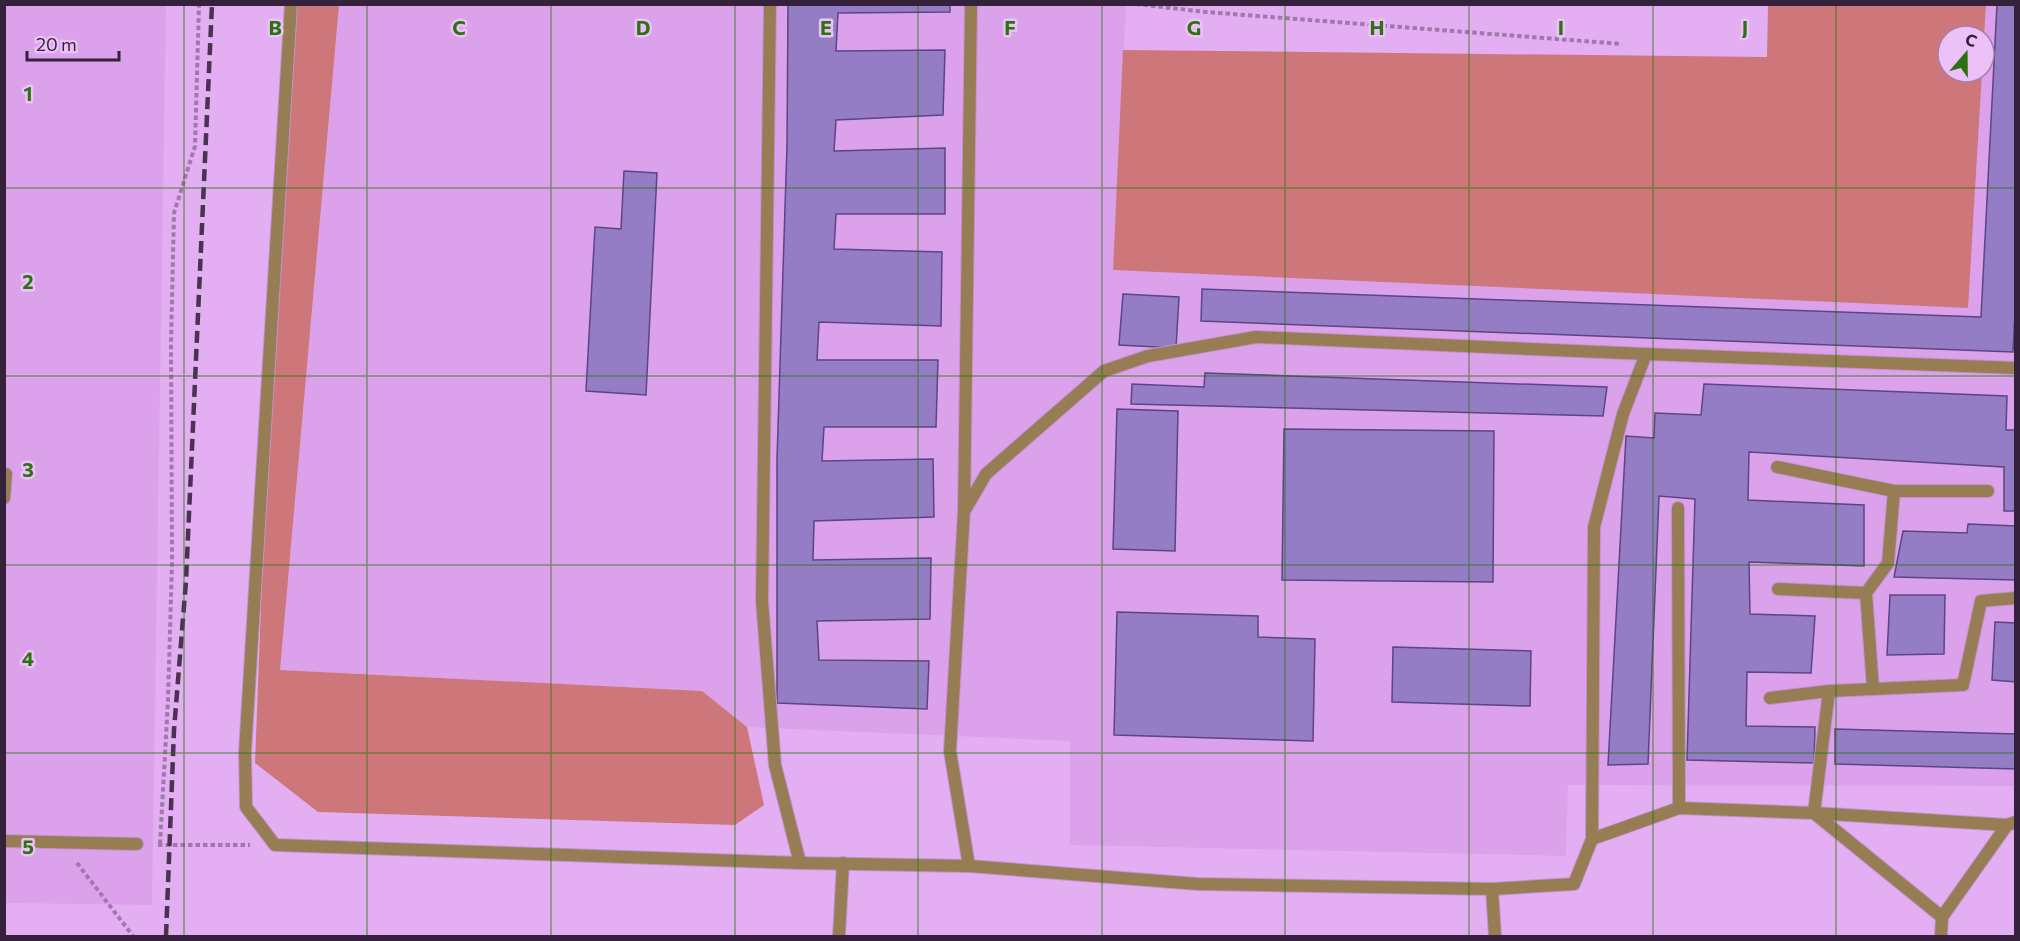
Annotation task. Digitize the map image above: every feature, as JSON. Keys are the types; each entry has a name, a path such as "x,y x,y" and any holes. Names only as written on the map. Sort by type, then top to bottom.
{"lane":[{"path":"291,4 245,752 246,807 276,845 800,864 969,866 1198,884 1491,889 1574,884 1592,839 1594,527 1623,414 1646,354"},
{"path":"770,4 762,601 775,765 800,864"},
{"path":"969,866 950,751 964,511 971,4"},
{"path":"964,511 986,474 1104,372 1148,356 1256,337 2016,368"},
{"path":"1777,467 1894,491 1988,491"},
{"path":"4,498 6,474"},
{"path":"1874,689 1866,593 1888,563 1894,491"},
{"path":"1678,508 1679,808"},
{"path":"1778,589 1866,593"},
{"path":"1770,698 1829,691 1963,685 1981,601 2016,598"},
{"path":"1814,813 1829,691"},
{"path":"1592,839 1679,808 2011,824"},
{"path":"1814,813 1942,917"},
{"path":"1941,936 1942,917 2011,824"},
{"path":"4,841 136,844"},
{"path":"839,936 843,863"},
{"path":"1491,889 1495,936"}],"path":[{"path":"160,845 172,573 171,343 174,213 195,146 199,4"},
{"path":"1136,4 1206,12 1622,44"},
{"path":"60,842 133,936"},
{"path":"136,844 276,845"}],"shaded area":[{"path":"5,5 166,5 152,905 5,903"},
{"path":"293,5 339,5 280,670 702,691 747,727 764,805 735,825 318,812 255,763 265,501"},
{"path":"339,5 1126,5 1113,270 1936,83 1996,84 1996,24 1985,24 1986,5 2015,5 2015,786 1568,785 1566,856 1070,845 1070,741 747,727 702,691 280,670"},
{"path":"1768,5 1986,5 1985,24 1936,24 1936,84 1981,84 1968,308 1113,270 1123,50 1767,57"}],"building":[{"path":"788,4 950,4 950,12 838,13 836,51 945,50 943,115 836,120 834,151 945,148 945,214 836,214 834,249 942,252 941,326 819,322 817,360 938,360 936,427 824,427 822,461 933,459 934,517 814,521 813,560 931,558 930,619 817,621 819,660 929,661 927,709 777,703 777,459 787,145"},
{"path":"1997,4 2016,4 2016,294 2013,352 1201,321 1202,289 1981,317 1993,84 1996,84"},
{"path":"624,171 657,173 646,395 586,391 595,227 621,229"},
{"path":"1123,294 1179,297 1176,348 1119,345"},
{"path":"1205,373 1607,387 1603,416 1131,404 1132,384 1204,387"},
{"path":"1704,384 2007,396 2006,430 2016,430 2016,511 2004,511 2004,467 1749,452 1748,500 1864,505 1864,566 1749,562 1750,614 1815,616 1811,673 1747,672 1746,726 1815,727 1814,763 1687,760 1695,499 1659,496 1648,764 1608,765 1626,436 1654,438 1655,413 1701,415"},
{"path":"1117,409 1178,411 1175,551 1113,549"},
{"path":"1284,429 1494,431 1493,582 1282,580"},
{"path":"1968,524 2016,526 2016,580 1894,577 1903,531 1967,533"},
{"path":"1890,595 1945,595 1944,654 1887,655"},
{"path":"1117,612 1258,616 1258,637 1315,639 1313,741 1114,735"},
{"path":"1995,622 2016,623 2016,682 1992,680"},
{"path":"1393,647 1531,651 1530,706 1392,702"},
{"path":"1835,729 2016,734 2016,769 1835,764"}],"railway":[{"path":"166,936 174,730 186,581 212,4"}]}
